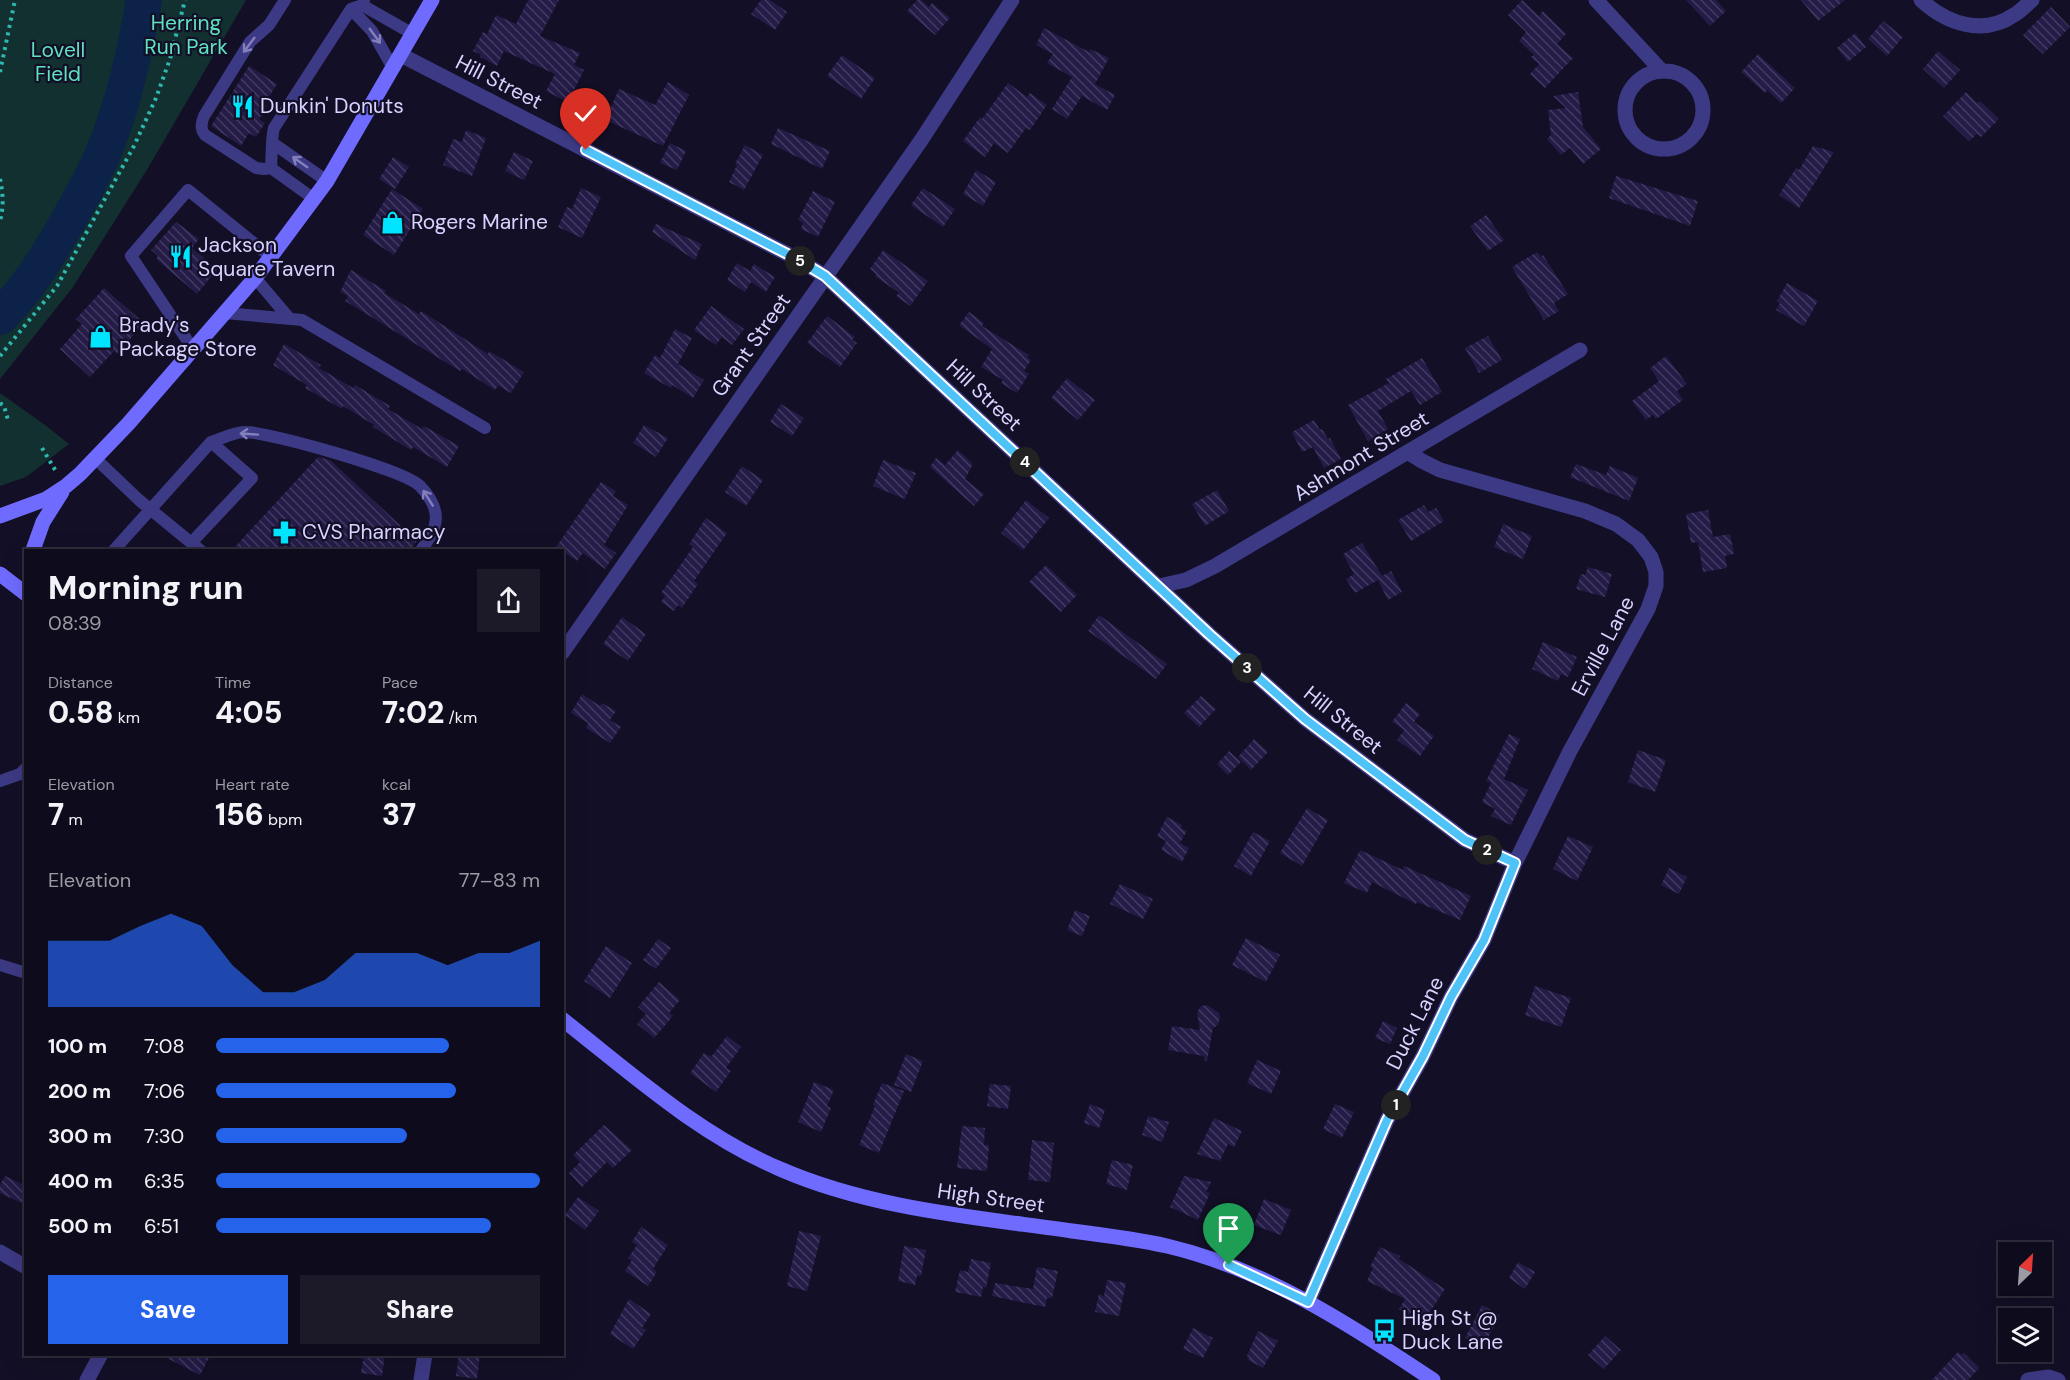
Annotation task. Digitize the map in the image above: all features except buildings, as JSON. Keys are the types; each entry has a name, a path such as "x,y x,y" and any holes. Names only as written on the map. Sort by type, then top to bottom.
{"main road":[{"path":"0,516 46,499 66,486 96,459 255,278 327,180 432,0"},
{"path":"33,549 43,522 66,486"},
{"path":"0,574 24,592"},
{"name":"High Street","path":"564,1021 692,1120 740,1150 781,1170 849,1193 905,1206 1130,1239 1168,1246 1229,1265 1308,1302 1358,1331 1433,1380"}],"street":[{"name":"Grant Street","path":"564,650 928,130 1012,0"},
{"path":"1596,0 1661,70 1675,72 1687,78 1696,87 1702,99 1704,112 1701,125 1689,141 1671,149 1652,147 1636,138 1628,127 1625,115 1625,102 1630,90 1638,80 1649,73 1661,70"},
{"path":"1921,0 1949,20 1970,27 1990,27 2014,16 2032,0"},
{"name":"Hill Street","path":"397,61 797,259 825,276 1209,634 1305,719 1465,840 1515,863"},
{"name":"Ashmont Street","path":"1159,586 1186,580 1215,566 1580,350"},
{"name":"Erville Lane","path":"1409,453 1440,470 1585,511 1616,524 1638,540 1651,557 1656,572 1656,586 1648,609 1570,751 1515,863"},
{"name":"Duck Lane","path":"1308,1302 1387,1120 1423,1056 1451,997 1484,940 1515,863"},
{"path":"0,1252 24,1266"},
{"path":"87,1380 100,1356"},
{"path":"421,1380 424,1356"},
{"path":"2028,1380 2049,1377 2058,1380"}],"lane":[{"path":"285,0 268,25 250,42 201,123 202,131 256,168 271,168 314,198"},
{"path":"271,168 274,128 359,5"},
{"path":"359,5 413,34"},
{"path":"359,5 372,31 397,61"},
{"path":"274,144 327,180"},
{"path":"193,349 132,256 188,190 271,257"},
{"path":"255,278 289,318"},
{"path":"225,313 302,320 485,428"},
{"path":"115,549 211,442 244,431 319,448 394,473 418,484 432,501 436,518 434,532 422,549"},
{"path":"96,459 195,547 252,478 211,442"},
{"path":"0,781 20,774 24,770"},
{"path":"0,965 24,972"}],"path":[{"path":"0,72 15,0"},
{"path":"0,356 57,286 134,146 156,98 170,59 185,0"},
{"path":"0,46 6,47"},
{"path":"0,179 3,192 0,221"},
{"path":"0,403 4,406 8,420"},
{"path":"42,448 66,486"}],"green space":[{"name":"Lovell Field","path":"0,0 126,0 106,132 76,197 46,247 20,286 0,306"},
{"name":"Herring Run Park","path":"156,0 246,0 148,168 73,287 0,379 0,325 26,298 45,272 135,114"},
{"path":"0,393 69,444 26,477 0,486"}],"waterway":[{"path":"0,317 43,263 97,167 113,128 124,92 144,0"}],"place":[{"name":"Dunkin' Donuts","path":"242,106"},
{"name":"Rogers Marine","path":"393,222"},
{"name":"Jackson Square Tavern","path":"180,257"},
{"name":"Brady's Package Store","path":"101,337"},
{"name":"CVS Pharmacy","path":"284,532"},
{"name":"High St @ Duck Lane","path":"1384,1330"}],"route":[{"path":"586,150 797,259 825,276 1209,634 1305,719 1434,819 1465,840 1515,863 1484,940 1451,997 1423,1056 1387,1120 1308,1302 1229,1265"}]}
